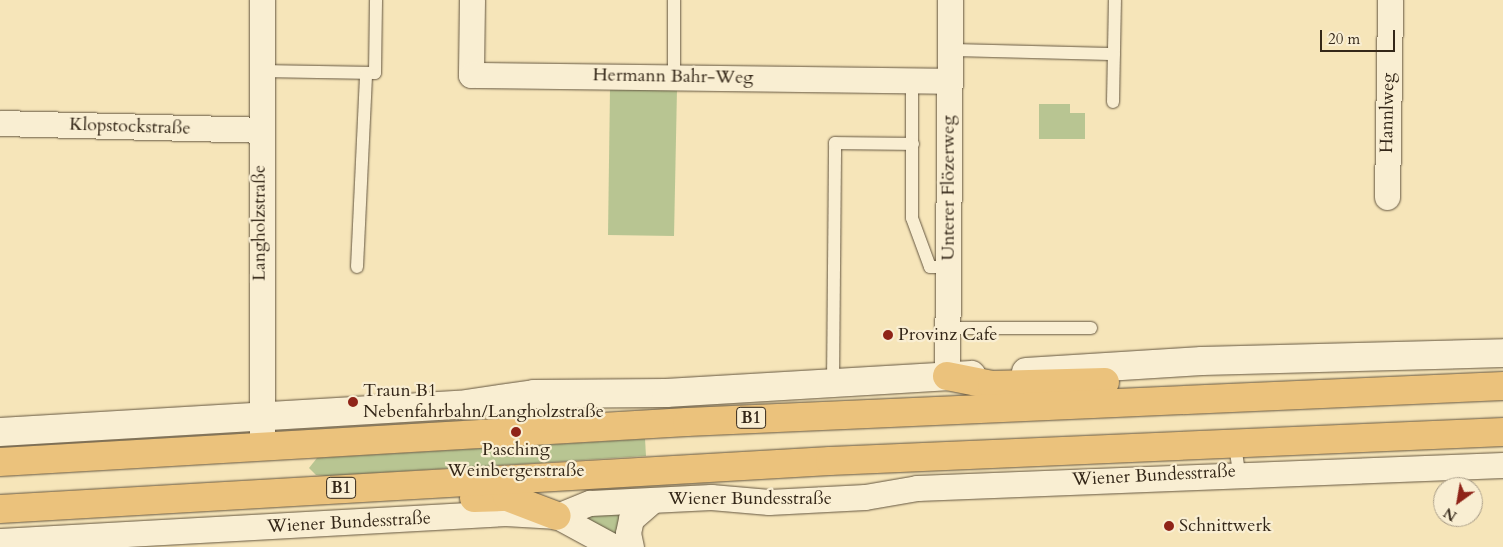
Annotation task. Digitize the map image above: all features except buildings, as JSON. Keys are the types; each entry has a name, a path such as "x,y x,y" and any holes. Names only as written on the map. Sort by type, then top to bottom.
{"main road":[{"path":"947,376 992,385 1167,381 1254,393"},
{"name":"B1","path":"0,462 262,446 1254,393 1503,386"},
{"name":"Wiener Bundesstraße","path":"0,509 1234,440 1503,432"},
{"path":"173,498 278,506 507,497 556,516"}],"street":[{"name":"Langholzstraße","path":"262,0 260,130 262,446"},
{"name":"Hermann Bahr-Weg","path":"472,0 470,75 950,81"},
{"name":"Unterer Flözerweg","path":"947,376 950,0"},
{"name":"Hannlweg","path":"1387,197 1390,0"},
{"name":"Klopstockstraße","path":"0,123 260,130"},
{"path":"0,432 459,405 534,394 666,393 1202,361 1503,353"},
{"name":"Wiener Bundesstraße","path":"0,541 505,513 556,516 590,503 711,497 768,502 865,496 918,488 1239,472 1503,465"},
{"path":"631,547 628,533 631,519 653,500"},
{"path":"556,516 614,547"}],"lane":[{"path":"261,71 375,73 376,0"},
{"path":"674,0 674,77"},
{"path":"1113,102 1115,0"},
{"path":"950,50 1114,54"},
{"path":"357,267 366,73"},
{"path":"912,80 912,218 930,267 948,267"},
{"path":"833,383 835,143 912,144"},
{"path":"948,328 1091,328"},
{"path":"1234,440 1239,472"}],"green space":[{"path":"610,88 677,89 674,236 608,235"},
{"path":"1039,104 1070,104 1070,113 1085,113 1085,139 1039,139"},
{"path":"645,439 646,456 326,476 316,475 309,468 317,458"},
{"path":"630,508 620,539 588,521 592,511"}],"place":[{"name":"Provinz Cafe","path":"888,335"},
{"name":"Traun B1 Nebenfahrbahn/Langholzstraße","path":"353,402"},
{"name":"Pasching Weinbergerstraße","path":"516,432"},
{"name":"Schnittwerk","path":"1169,526"}]}
